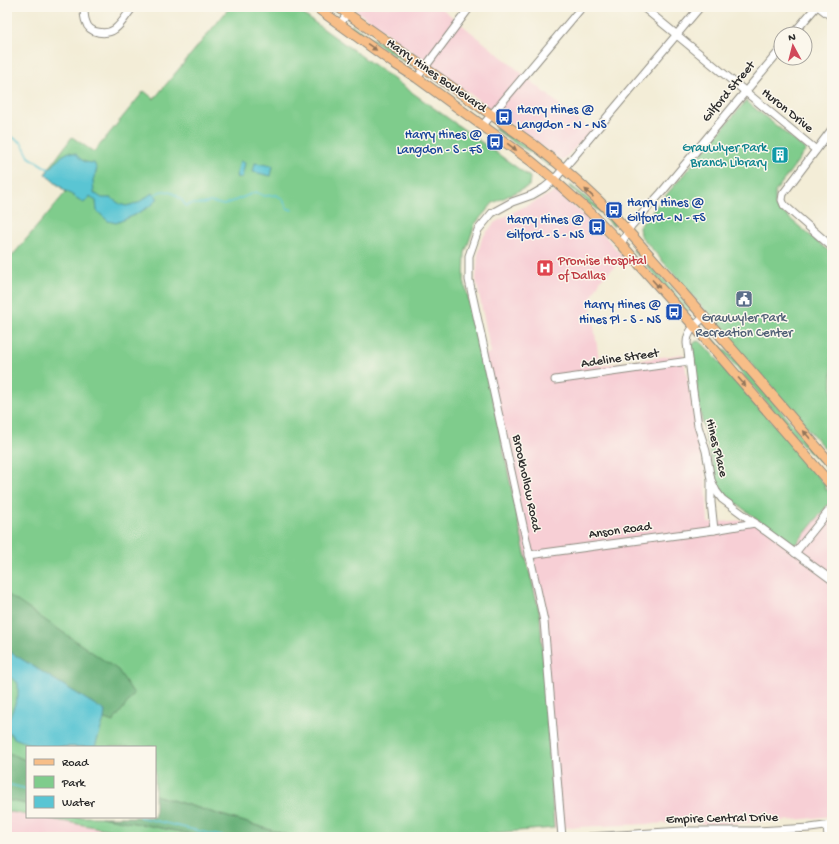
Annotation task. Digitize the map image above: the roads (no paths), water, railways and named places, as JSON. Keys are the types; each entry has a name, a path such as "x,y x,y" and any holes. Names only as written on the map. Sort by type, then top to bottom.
{"main road":[{"name":"Harry Hines Boulevard","path":"316,7 532,161 591,213 621,244 694,326 832,486"},
{"name":"Harry Hines Boulevard","path":"338,7 350,11 424,67 537,147 605,207 748,366 832,465"}],"street":[{"path":"84,7 88,27 95,32 102,33 108,33 115,30 133,7"},
{"path":"417,78 470,7"},
{"path":"482,125 582,7"},
{"name":"Huron Drive","path":"643,7 816,150 783,194 782,200 784,205 832,247"},
{"name":"Brookhollow Road","path":"562,837 544,621 470,280 469,256 478,230 492,213 512,202 532,195 554,180 700,7"},
{"path":"801,26 816,7"},
{"path":"819,7 832,17"},
{"path":"340,24 350,11"},
{"name":"Gilford Street","path":"621,244 631,226 661,193 773,59"},
{"path":"816,150 832,129"},
{"name":"Hines Place","path":"704,317 694,326 687,337 698,426 706,452 711,480 716,491 722,499 832,580"},
{"name":"Adeline Street","path":"555,380 689,361"},
{"path":"711,480 711,502 714,530"},
{"path":"795,553 832,506"},
{"name":"Anson Road","path":"530,555 755,523"},
{"path":"828,837 830,826"},
{"name":"Empire Central Drive","path":"589,837 742,832 830,826"}],"water":[{"path":"69,152 76,154 84,161 94,163 97,169 93,180 94,193 102,198 111,198 126,206 138,203 152,193 158,198 152,205 135,215 116,223 108,221 97,211 96,201 90,196 84,203 45,174 62,156"},
{"path":"240,161 245,163 242,178 236,177"},
{"path":"255,163 273,166 271,176 253,172"},
{"path":"7,650 105,711 95,746 34,746 14,738 8,731 8,722 18,696 18,683 7,675"}],"waterway":[{"path":"7,134 22,143 29,157 50,170"},
{"path":"155,195 159,192 168,191 176,195 186,206 190,204 203,204 210,202 224,205 256,192 264,196 277,195 283,200 287,208 292,210"},
{"path":"7,784 26,789"},
{"path":"143,818 225,837"}],"place":[{"name":"Harry Hines @ Langdon - N - NS","path":"504,117"},
{"name":"Harry Hines @ Langdon - S - FS","path":"495,142"},
{"name":"Grauwlyer Park Branch Library","path":"780,155"},
{"name":"Harry Hines @ Gilford - N - FS","path":"614,210"},
{"name":"Harry Hines @ Gilford - S - NS","path":"597,227"},
{"name":"Promise Hospital of Dallas","path":"545,268"},
{"name":"Grauwyler Park Recreation Center","path":"744,299"},
{"name":"Harry Hines @ Hines Pl - S - NS","path":"674,312"}]}
